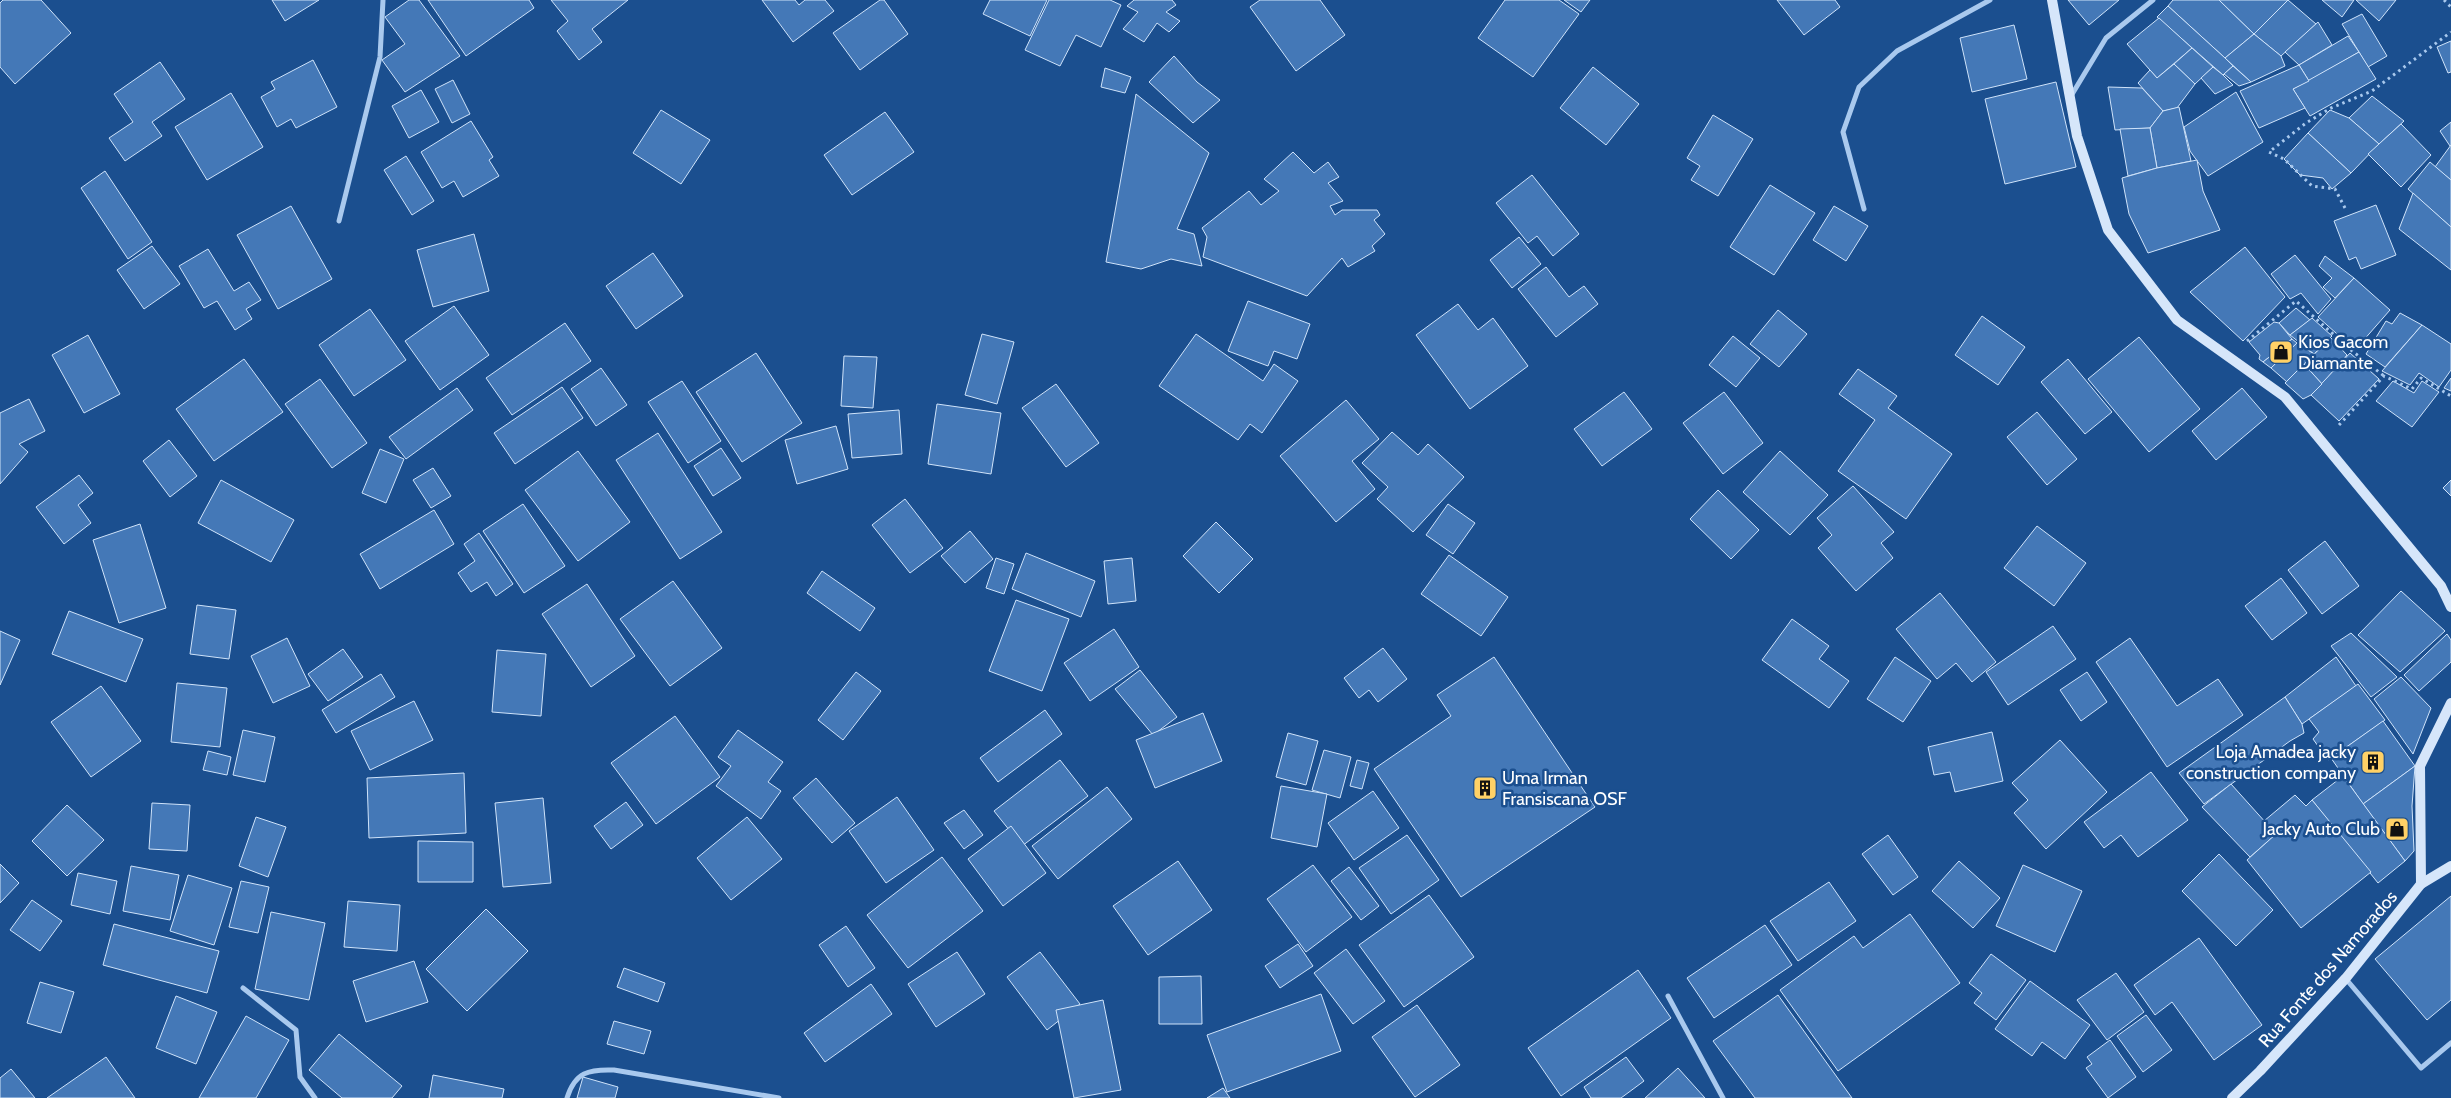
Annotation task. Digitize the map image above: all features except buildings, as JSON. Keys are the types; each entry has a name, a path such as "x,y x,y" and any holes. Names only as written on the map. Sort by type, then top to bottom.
{"street":[{"path":"339,221 380,57 383,0"},
{"path":"1864,209 1843,132 1859,87 1896,51 1990,0"},
{"path":"2052,0 2077,136 2108,230 2177,320 2285,397 2441,586 2451,608"},
{"path":"2070,98 2106,38 2153,0"},
{"path":"2421,884 2420,766 2449,706"},
{"name":"Rua Fonte dos Namorados","path":"2232,1098 2260,1072 2346,978 2421,884 2451,866"},
{"path":"2346,978 2421,1068 2451,1043"},
{"path":"243,988 296,1030 300,1077 315,1098"},
{"path":"1668,996 1724,1098"},
{"path":"567,1098 577,1078 593,1069 614,1070 779,1098"}],"path":[{"path":"2444,0 2451,7"},
{"path":"2345,208 2335,189 2312,186 2284,159 2269,152 2306,123 2331,108 2372,91 2451,32"},
{"path":"2217,348 2228,336 2235,336 2246,343 2296,301 2351,350 2384,376 2412,389 2421,378 2451,396"},
{"path":"2338,426 2384,376"}],"place":[{"name":"Kios Gacom Diamante","path":"2281,352"},
{"name":"Loja Amadea jacky construction company","path":"2373,762"},
{"name":"Uma Irman Fransiscana OSF","path":"1485,788"},
{"name":"Jacky Auto Club","path":"2397,829"}]}
